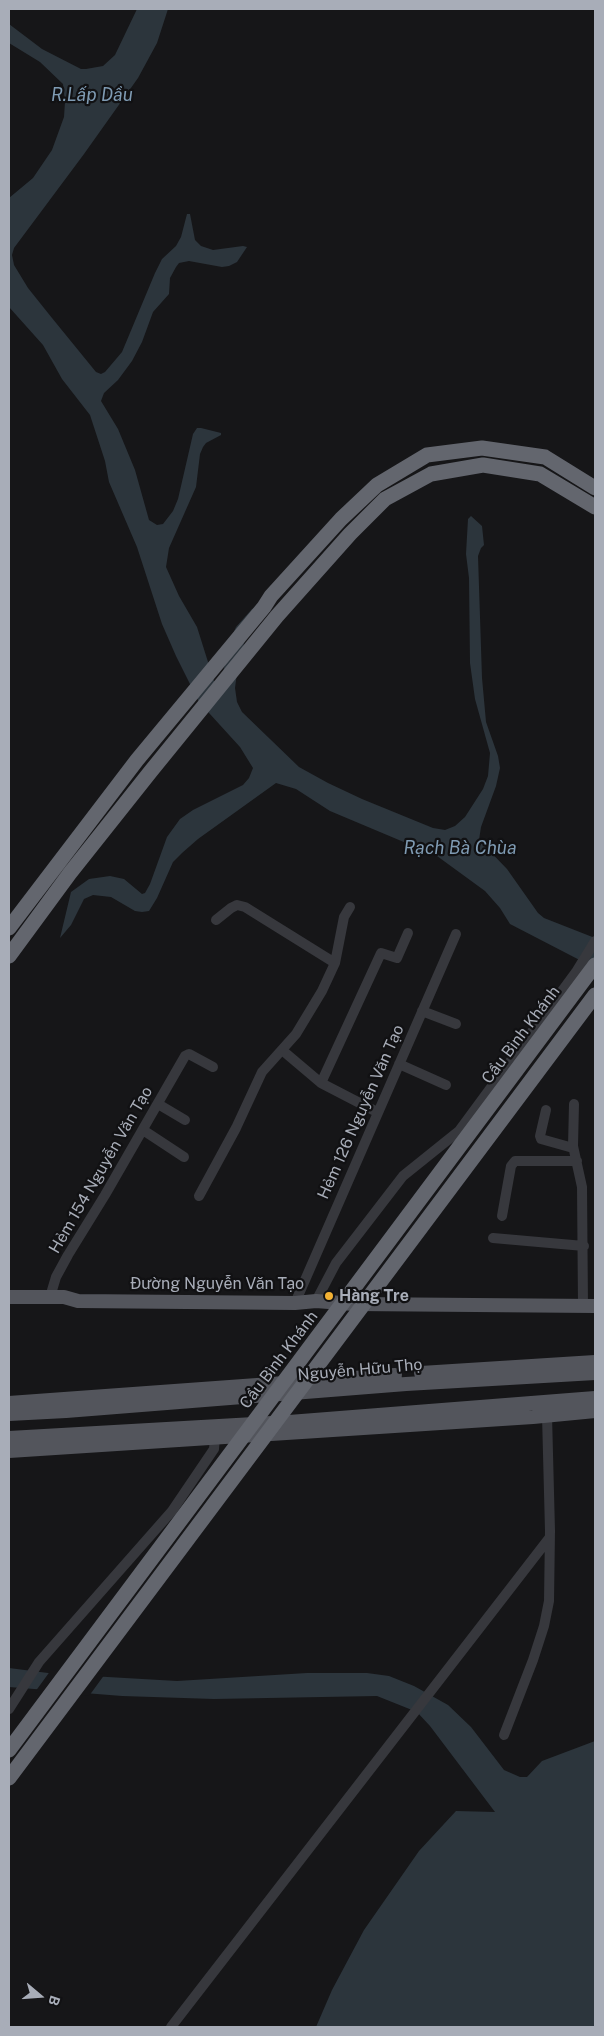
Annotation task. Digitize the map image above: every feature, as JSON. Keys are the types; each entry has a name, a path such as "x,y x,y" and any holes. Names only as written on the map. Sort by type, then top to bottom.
{"highway":[{"path":"9,956 70,874 194,718 270,612 271,596 341,519 377,484 427,455 482,448 545,457 595,488"},
{"path":"9,928 137,760 183,704 270,612 386,499 431,474 483,465 540,474 595,507"},
{"name":"Cầu Bình Khánh","path":"9,1750 595,965"},
{"path":"9,1778 595,995"}],"main road":[{"name":"Đường Nguyễn Văn Tạo","path":"9,1297 64,1297 78,1301 294,1304 316,1301 354,1304 589,1306"},
{"name":"Đường Nguyễn Văn Tạo","path":"9,1305 64,1305 78,1301"},
{"name":"Nguyễn Hữu Thọ","path":"9,1403 595,1362"},
{"name":"Nguyễn Hữu Thọ","path":"9,1414 406,1384 595,1373"},
{"path":"9,1438 289,1422 595,1398"},
{"path":"9,1451 595,1411"}],"street":[{"path":"216,920 237,905 246,907 335,963"},
{"path":"199,1196 236,1128 262,1072 310,1014 335,963 344,918 350,907"},
{"path":"321,1083 381,953 397,958 408,934"},
{"name":"Hẻm 126 Nguyễn Văn Tạo","path":"294,1304 456,934"},
{"path":"316,1301 336,1263 382,1206 397,1184 425,1157 459,1131 576,972 595,941"},
{"path":"422,1011 456,1024"},
{"path":"282,1050 321,1083 377,1112"},
{"name":"Hẻm 154 Nguyễn Văn Tạo","path":"50,1297 56,1278 68,1255 143,1130 182,1060 188,1054 213,1067"},
{"path":"398,1064 446,1085"},
{"path":"158,1104 185,1120"},
{"path":"574,1104 574,1148 582,1187 589,1306"},
{"path":"546,1110 540,1136 541,1140 574,1148"},
{"path":"143,1130 184,1157"},
{"path":"502,1216 511,1166 515,1161 576,1161"},
{"path":"492,1238 584,1246"},
{"path":"504,1735 544,1626 549,1601 550,1537 547,1415"},
{"path":"9,1709 33,1670 172,1512 214,1449 215,1437"},
{"path":"171,2027 550,1537"}],"water":[{"name":"Rạch Bà Chùa","path":"137,9 168,9 157,43 138,78 14,248 12,255 14,265 28,288 96,372 101,374 105,372 122,352 162,259 176,246 181,237 187,214 190,214 195,240 201,246 213,250 247,247 237,262 229,266 222,267 189,261 179,263 170,278 169,294 153,312 142,342 132,361 118,380 104,393 101,401 118,429 135,470 149,520 157,525 163,524 173,511 178,499 193,434 197,428 221,433 221,435 206,443 200,454 196,487 169,548 166,567 179,596 197,627 214,681 216,682 222,676 236,627 252,609 263,605 249,629 239,658 235,688 237,702 242,712 299,767 362,799 433,828 445,830 455,826 465,817 483,789 488,776 490,753 475,699 470,663 469,578 466,554 468,519 471,516 482,526 484,545 478,556 482,678 486,722 498,756 500,768 496,786 481,827 479,840 507,869 538,913 544,918 595,938 595,968 510,924 500,908 485,891 437,856 330,811 296,789 276,783 198,839 173,862 149,911 135,911 111,897 93,895 84,899 71,925 60,938 71,892 89,879 110,876 124,879 142,894 145,893 167,837 180,819 193,810 243,785 249,778 253,768 240,747 199,702 176,656 162,624 137,547 109,482 105,461 90,415 62,379 43,345 9,307 9,198 33,178 52,150 64,117 65,102 63,84 40,62 9,43 9,24 42,49 81,69 86,69 103,66 115,55"},
{"path":"9,1668 56,1674 177,1681 307,1673 367,1673 389,1676 414,1686 448,1705 471,1727 504,1770 520,1777 527,1777 542,1761 595,1741 595,2027 316,2027 332,1990 364,1930 419,1851 456,1811 495,1812 430,1726 417,1712 377,1696 214,1699 122,1696 9,1687"}],"pier":[{"path":"51,1670 105,1674 89,1696 35,1692"}],"place":[{"name":"Hàng Tre","path":"329,1296"}],"water label":[{"name":"R.Lấp Dầu","path":"92,95"}]}
